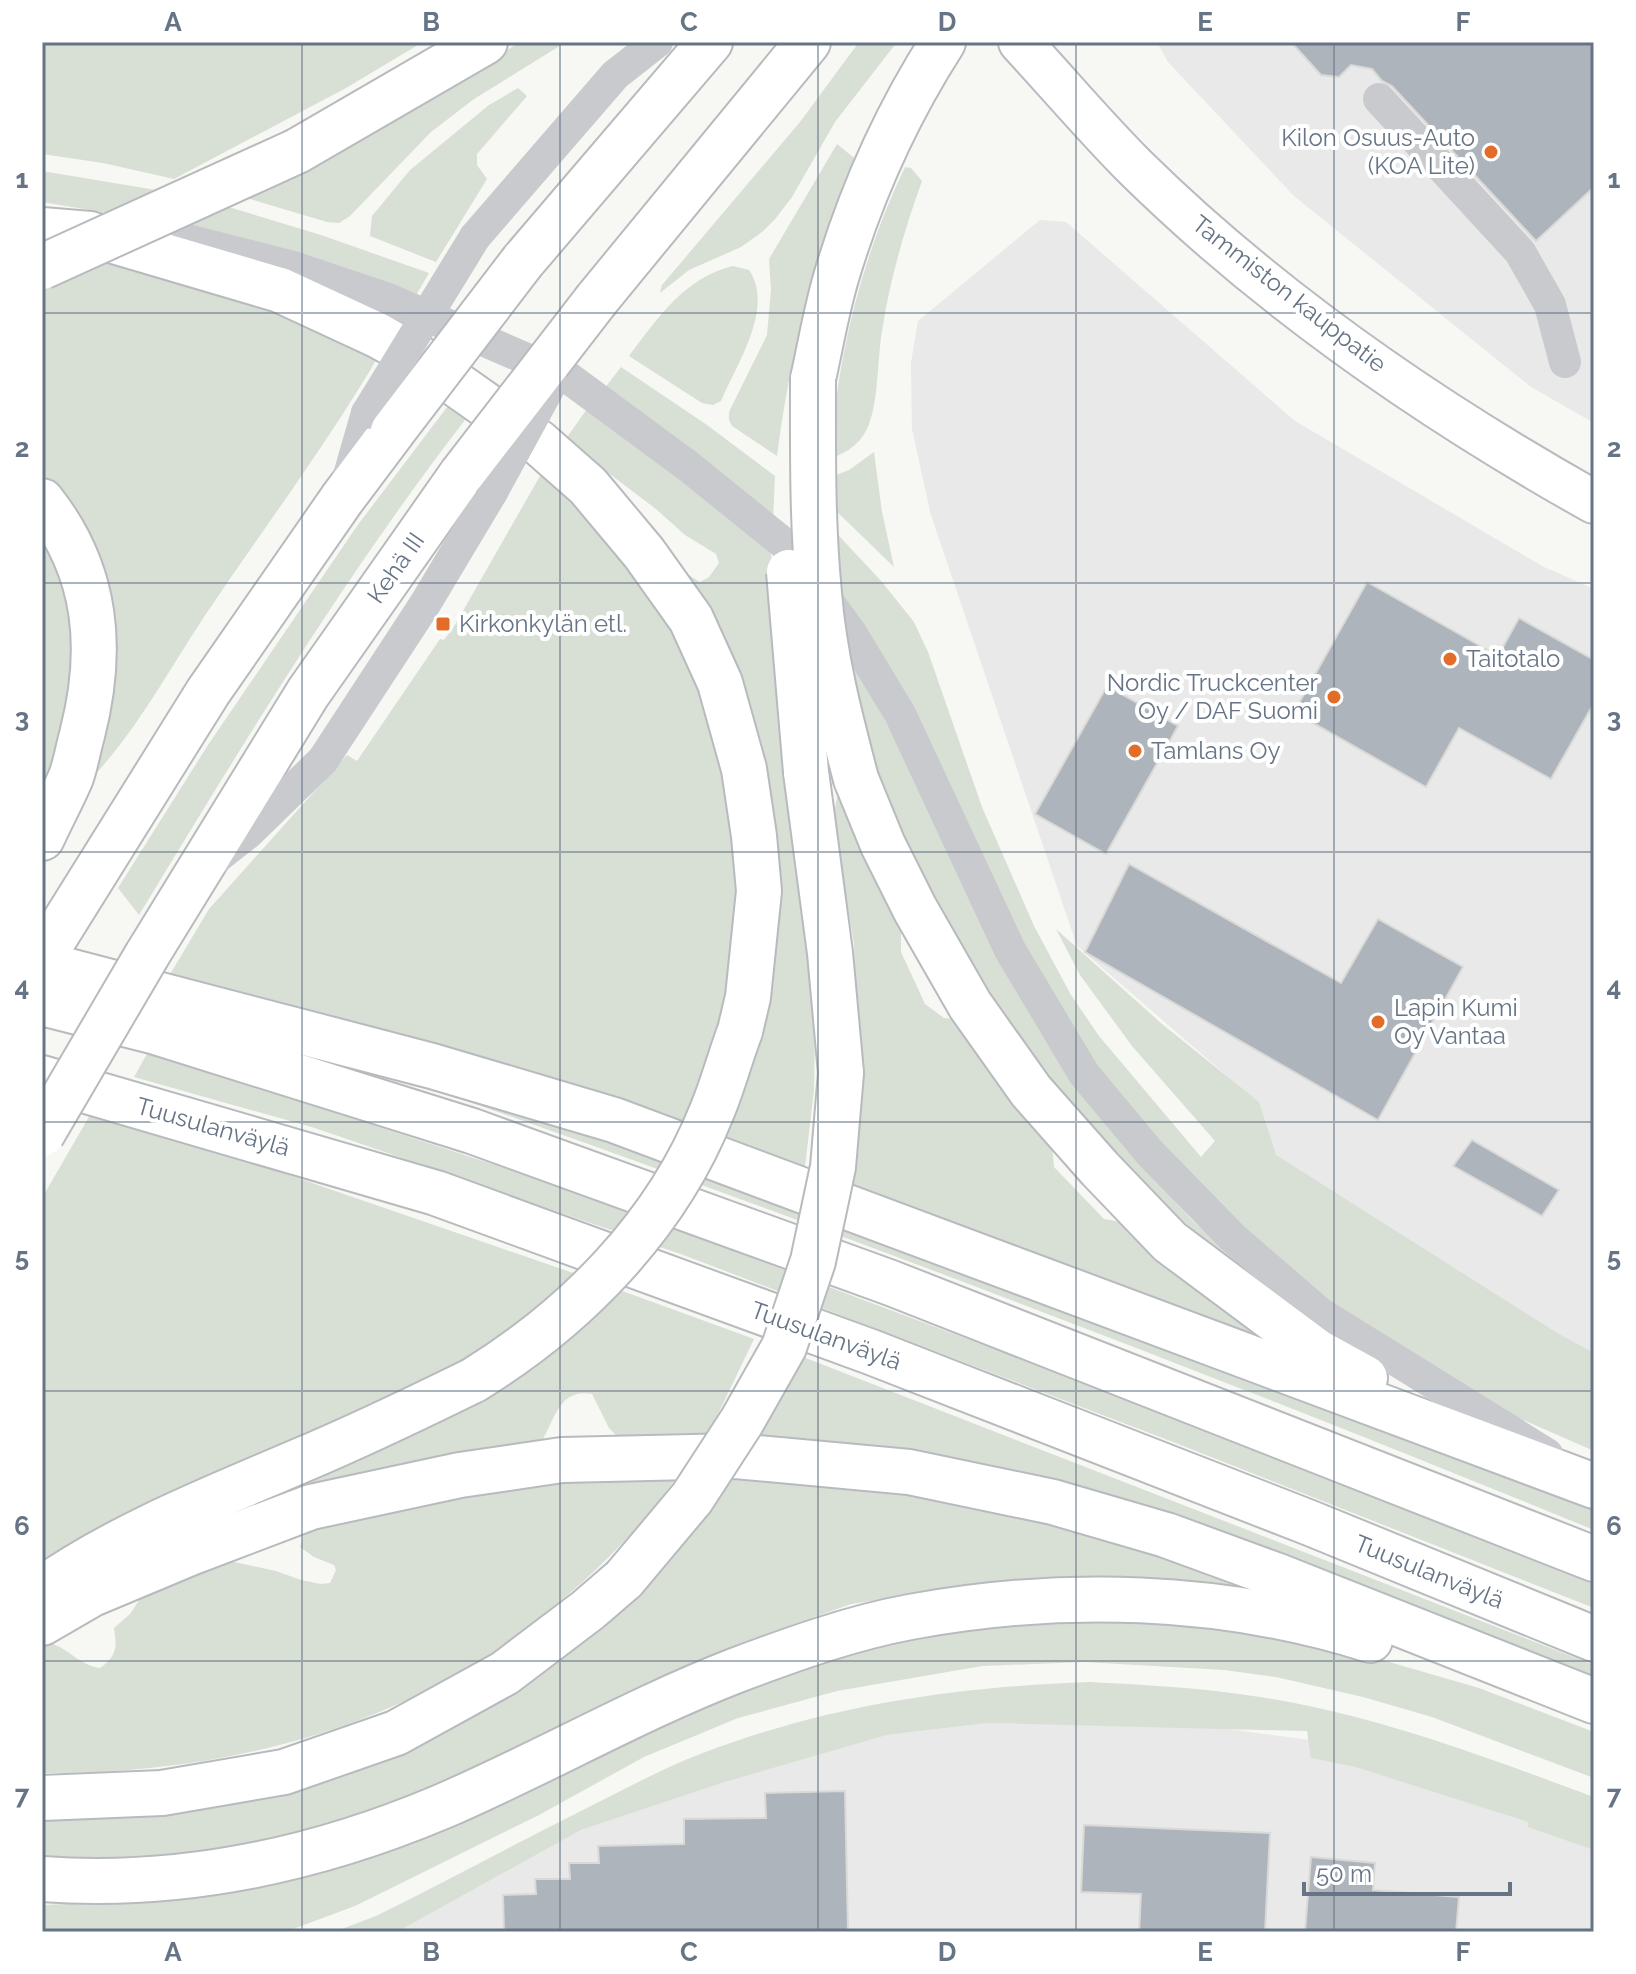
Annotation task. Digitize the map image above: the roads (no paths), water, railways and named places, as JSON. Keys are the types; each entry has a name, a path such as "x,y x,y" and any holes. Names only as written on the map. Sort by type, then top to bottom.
{"highway":[{"path":"42,267 297,151 485,42"},
{"path":"42,958 208,692 342,499 380,422 523,261 710,42"},
{"name":"Kehä III","path":"42,1134 147,955 308,693 476,483 597,299 808,42"},
{"path":"42,1798 162,1793 284,1772 396,1733 505,1673 624,1579 692,1498 742,1421 784,1347 813,1261 833,1167 841,1073 830,953 806,772 789,573 791,484 837,273 857,214 894,130 943,42"},
{"path":"42,229 90,234 280,290 377,335 419,358 538,442 588,486 644,553 691,619 720,683 744,769 759,891 752,968 740,1031 711,1113 681,1174 644,1229 601,1279 518,1353 474,1380 359,1436 129,1538 66,1572 42,1589"},
{"path":"813,379 813,485 819,595 834,694 856,779 883,845 970,1005 1031,1091 1170,1242 1316,1351 1508,1454"},
{"path":"42,501 62,527 80,565 92,608 95,658 88,711 72,774 42,838"},
{"path":"42,964 432,1066 614,1120 1594,1484"},
{"path":"42,1003 156,1032 472,1131 891,1283 1594,1559"},
{"name":"Tuusulanväylä","path":"42,1078 436,1193 871,1352 1295,1517 1594,1639"},
{"path":"42,1623 92,1594 311,1507 460,1475 562,1460 736,1456 909,1472 1053,1502 1166,1535 1278,1576 1594,1701"},
{"path":"63,1881 161,1879 260,1865 358,1838 442,1806 610,1725 735,1671 820,1640 909,1617 1036,1601 1116,1599 1215,1606 1318,1623 1594,1711"}],"main road":[{"name":"Tammiston kauppatie","path":"1020,42 1135,167 1237,259 1320,324 1461,423 1594,502"}],"lane":[{"path":"380,422 475,237 615,75 657,42"},
{"path":"1379,99 1520,252 1550,305 1565,362"},
{"path":"42,229 143,229 293,267 388,299 566,376 688,466 787,546 851,633 900,714 1010,950 1084,1074 1150,1153 1232,1237 1320,1313 1594,1484"},
{"path":"42,1897 63,1881"}],"place":[{"name":"Kilon Osuus-Auto (KOA Lite)","path":"1491,152"},
{"name":"Kirkonkylän etl.","path":"443,624"},
{"name":"Taitotalo","path":"1450,659"},
{"name":"Nordic Truckcenter Oy / DAF Suomi","path":"1334,697"},
{"name":"Tamlans Oy","path":"1135,751"},
{"name":"Lapin Kumi Oy Vantaa","path":"1378,1022"}]}
